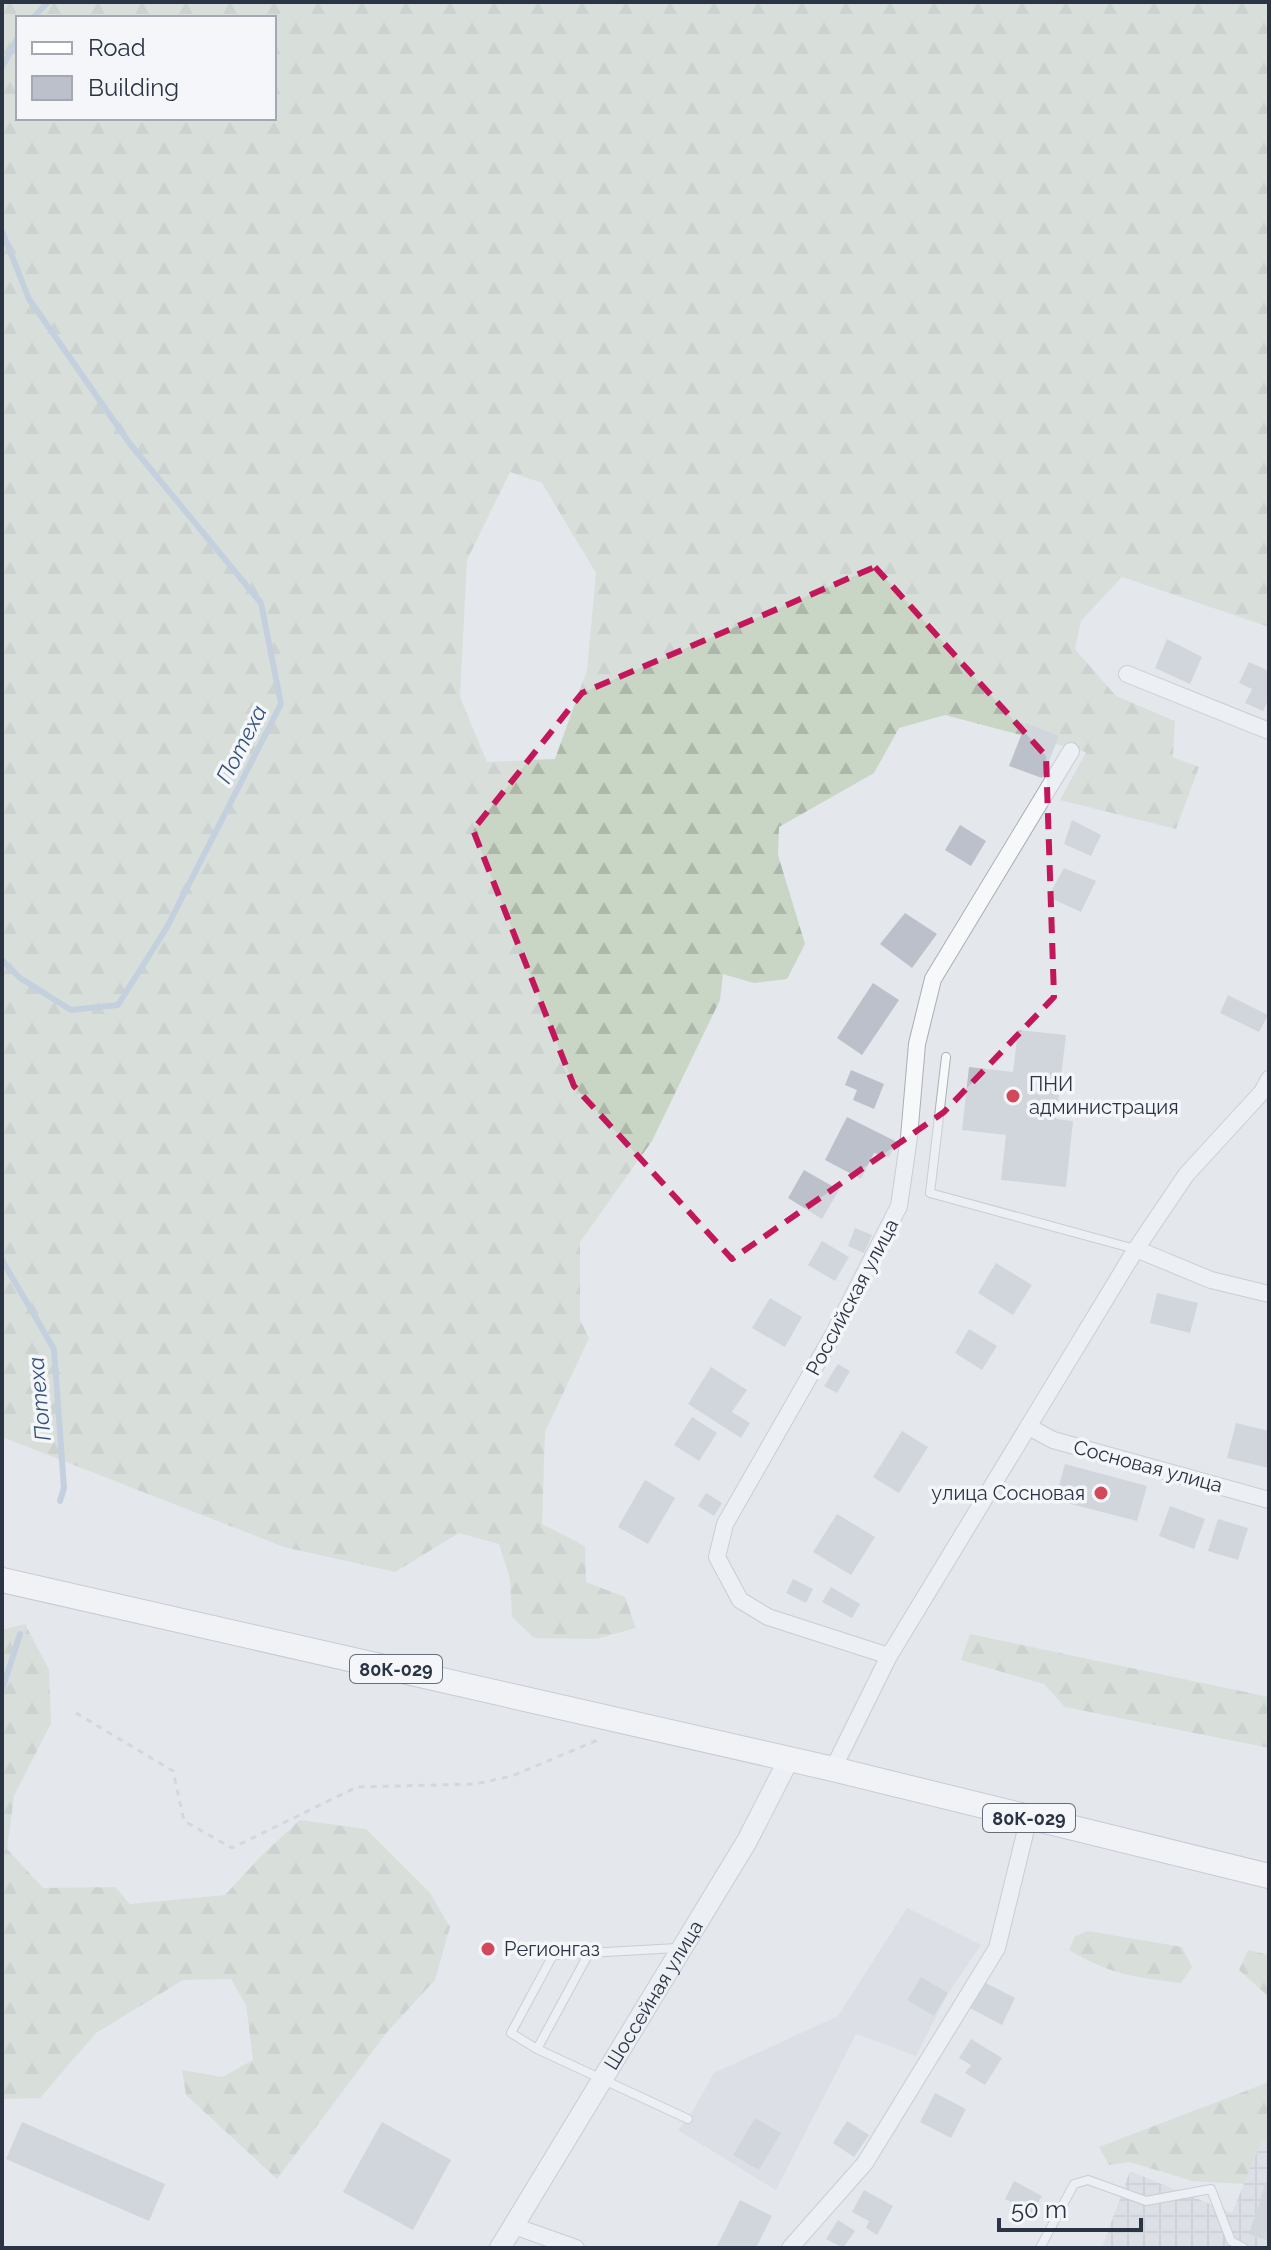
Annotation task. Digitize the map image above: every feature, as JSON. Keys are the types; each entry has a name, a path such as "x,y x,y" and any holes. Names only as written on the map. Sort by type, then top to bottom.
{"main road":[{"name":"80К-029","path":"2,1580 833,1769 1269,1876"}],"street":[{"path":"1127,674 1269,731"},
{"name":"Российская улица","path":"889,1656 768,1617 740,1600 717,1557 725,1524 832,1337 899,1206 917,1044 933,979 1071,751"},
{"path":"833,1769 889,1656 1136,1249 1186,1175 1267,1087"},
{"path":"1136,1249 1211,1280 1269,1294"},
{"name":"Сосновая улица","path":"1029,1427 1053,1440 1269,1500"},
{"name":"Шоссейная улица","path":"500,2248 747,1841 789,1759"},
{"path":"790,2248 865,2163 997,1948 1029,1817"},
{"path":"514,2226 576,2248"}],"lane":[{"path":"946,1057 930,1193 1136,1249"},
{"path":"681,1948 553,1955 511,2033 537,2049 688,2119"},
{"path":"537,2049 589,1953"},
{"path":"1040,2248 1074,2184 1088,2180 1146,2201 1211,2189 1231,2241 1244,2248"}],"path":[{"path":"76,1713 173,1771 184,1821 232,1848 357,1787 475,1784 512,1776 611,1735 615,1719"}],"highlighted area":[{"path":"875,567 1046,756 1054,997 944,1112 732,1259 574,1086 473,830 582,693"}],"shaded area":[{"path":"907,1908 981,1945 948,1993 916,2056 856,2034 776,2190 678,2130 688,2119 714,2073 838,2016"},
{"path":"1261,2142 1269,2143 1269,2248 1102,2248 1130,2171 1232,2213"}],"green space":[{"path":"2,2 1269,2 1269,627 1122,577 1081,621 1075,649 1116,696 1175,721 1173,757 1199,767 1176,829 1060,800 1086,752 945,715 899,728 874,773 779,827 778,855 805,944 787,979 754,983 723,974 720,1000 652,1141 580,1242 580,1320 589,1338 545,1432 542,1524 585,1546 586,1582 625,1597 636,1628 596,1639 534,1638 512,1617 510,1579 499,1544 459,1533 395,1572 284,1547 2,1437","holes":["510,472 542,483 596,573 587,670 555,759 487,762 460,697 467,560"]},
{"path":"25,1624 49,1670 51,1723 14,1796 7,1849 43,1888 115,1887 130,1904 225,1895 300,1820 366,1829 430,1893 450,1927 435,1980 387,2032 277,2179 186,2095 182,2070 222,2077 253,2060 246,2005 231,1979 183,1980 96,2033 40,2098 2,2099 2,1630"},
{"path":"970,1634 1269,1697 1269,1748 1065,1707 1044,1684 961,1660"},
{"path":"1088,1931 1182,1947 1192,1967 1181,1983 1111,1970 1069,1950 1075,1936"},
{"path":"1248,1950 1269,1955 1269,1997 1239,1970"},
{"path":"1269,2082 1269,2143 1261,2142 1244,2184 1192,2181 1130,2162 1109,2165 1099,2147"}],"building":[{"path":"1167,639 1202,657 1190,684 1155,668"},
{"path":"1249,662 1269,671 1269,698 1263,711 1245,703 1252,689 1239,683"},
{"path":"1026,723 1059,736 1042,778 1009,766"},
{"path":"1072,820 1101,835 1091,856 1064,844"},
{"path":"960,825 986,841 971,866 945,850"},
{"path":"1064,868 1096,881 1081,912 1048,897"},
{"path":"905,913 937,934 912,968 880,944"},
{"path":"873,983 899,1000 862,1055 837,1038"},
{"path":"1228,995 1268,1015 1259,1032 1220,1013"},
{"name":"ПНИ администрация","path":"1018,1030 1066,1035 1056,1119 1073,1121 1066,1187 1001,1180 1006,1135 962,1130 969,1067 1013,1072"},
{"path":"851,1070 884,1084 874,1109 853,1100 857,1090 845,1085"},
{"path":"847,1117 897,1142 889,1157 874,1153 861,1179 825,1160"},
{"path":"804,1170 839,1190 822,1219 788,1198"},
{"path":"855,1228 872,1235 864,1253 848,1246"},
{"path":"822,1241 849,1257 835,1281 808,1265"},
{"path":"996,1263 1032,1285 1013,1315 978,1293"},
{"path":"1157,1293 1198,1303 1190,1333 1150,1323"},
{"path":"770,1298 802,1317 785,1347 752,1328"},
{"path":"969,1329 997,1346 982,1370 955,1353"},
{"path":"838,1364 850,1371 837,1393 824,1386"},
{"path":"711,1367 747,1390 732,1412 750,1423 741,1438 688,1404"},
{"path":"692,1417 717,1433 699,1461 674,1445"},
{"path":"1236,1423 1269,1431 1269,1468 1227,1458"},
{"path":"902,1431 928,1447 899,1493 873,1477"},
{"name":"улица Сосновая","path":"1065,1464 1147,1486 1137,1521 1055,1500"},
{"path":"645,1480 675,1498 648,1544 618,1527"},
{"path":"706,1493 722,1503 714,1516 698,1506"},
{"path":"1170,1506 1205,1519 1194,1549 1159,1536"},
{"path":"837,1514 875,1537 851,1575 813,1552"},
{"path":"1218,1519 1248,1528 1238,1560 1208,1551"},
{"path":"793,1579 813,1589 806,1603 786,1593"},
{"path":"831,1587 860,1604 852,1618 822,1602"},
{"path":"921,1977 948,1993 934,2016 907,2000"},
{"path":"984,1982 1015,1998 1002,2025 970,2008"},
{"path":"971,2039 1002,2058 985,2085 965,2073 971,2065 959,2058"},
{"path":"935,2093 966,2109 951,2138 920,2122"},
{"path":"755,2118 781,2133 759,2170 733,2155"},
{"path":"847,2121 869,2135 854,2157 833,2143"},
{"path":"22,2122 165,2184 149,2221 6,2159"},
{"path":"382,2122 451,2160 413,2230 343,2192"},
{"path":"1269,2176 1269,2241 1249,2234"},
{"path":"1014,2181 1042,2196 1032,2213 1005,2199"},
{"path":"864,2190 893,2206 877,2235 866,2228 869,2221 852,2212"},
{"path":"740,2200 772,2216 756,2248 716,2248"},
{"path":"838,2220 855,2231 843,2248 826,2239"}],"waterway":[{"name":"Потеха","path":"35,16 48,2"},
{"name":"Потеха","path":"2,67 16,41"},
{"name":"Потеха","path":"2,231 29,299 130,444 261,603 281,704 167,927 118,1005 71,1010 20,978 2,960"},
{"name":"Потеха","path":"2,1260 54,1349 64,1488 60,1501"},
{"name":"Потеха","path":"2,1690 20,1634"}],"place":[{"name":"ПНИ администрация","path":"1013,1096"},
{"name":"улица Сосновая","path":"1101,1493"},
{"name":"Регионгаз","path":"488,1949"}]}
